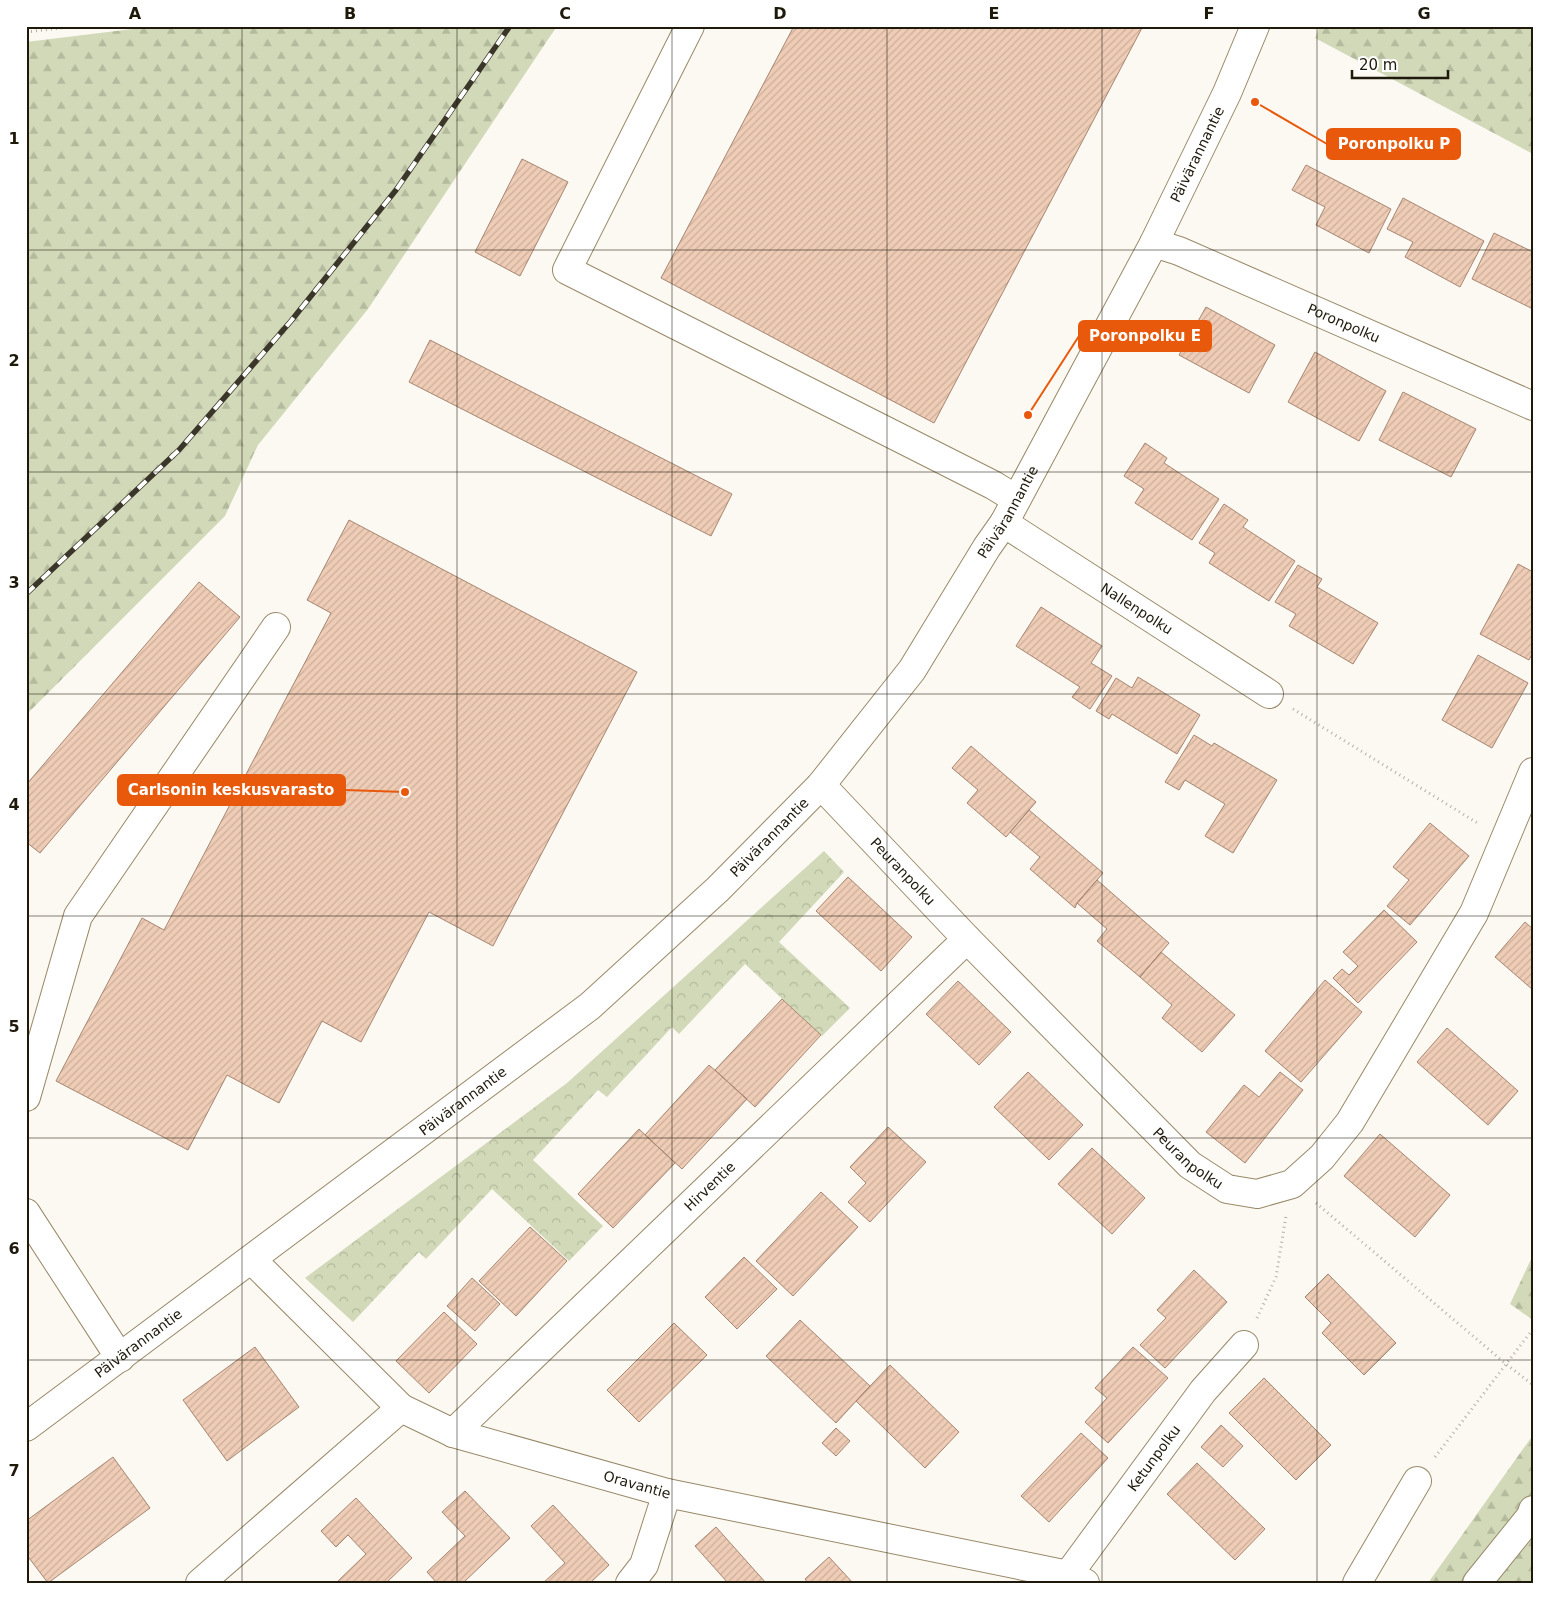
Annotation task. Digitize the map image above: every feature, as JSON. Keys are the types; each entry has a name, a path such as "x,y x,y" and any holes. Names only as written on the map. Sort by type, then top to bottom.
{"street":[{"path":"690,26 567,270 992,485 1016,499"},
{"name":"Päivärannantie","path":"26,1427 590,1006 718,888 821,785 912,670 987,547 1004,523 1154,243 1227,93 1255,26"},
{"name":"Poronpolku","path":"1154,243 1179,252 1533,406"},
{"name":"Nallenpolku","path":"1004,523 1269,694"},
{"path":"26,1097 78,916 276,627"},
{"path":"1504,840 1533,772"},
{"name":"Peuranpolku","path":"821,785 967,939 1190,1165 1227,1189 1257,1194 1292,1184 1322,1157 1350,1122 1474,913 1504,840"},
{"name":"Hirventie","path":"453,1433 967,939"},
{"path":"26,1213 120,1358"},
{"name":"Oravantie","path":"252,1260 401,1408 453,1433 667,1493 1060,1578"},
{"name":"Ketunpolku","path":"1060,1578 1203,1391 1244,1345"},
{"path":"200,1583 401,1408"},
{"path":"1357,1583 1417,1481"},
{"path":"630,1583 644,1565 667,1493"},
{"path":"1477,1583 1531,1516 1533,1510"}],"path":[{"path":"26,32 78,26"},
{"path":"1269,694 1504,840"},
{"path":"1244,1345 1276,1278 1292,1184"},
{"path":"1292,1184 1506,1364 1533,1384"},
{"path":"1417,1481 1533,1328"}],"green space":[{"path":"157,26 557,26 368,309 258,445 225,516 26,715 26,42"},
{"path":"1320,26 1533,26 1533,154 1315,38"},
{"path":"824,851 844,872 779,942 850,1008 822,1036 745,964 679,1034 672,1027 607,1097 598,1090 533,1160 603,1226 569,1261 492,1189 426,1259 419,1252 353,1322 305,1278 567,1083"},
{"path":"1533,1255 1533,1320 1510,1304"},
{"path":"1533,1435 1533,1583 1428,1583"}],"building":[{"path":"794,26 1143,26 934,423 661,278"},
{"path":"522,159 568,182 520,276 475,252"},
{"path":"1306,165 1391,209 1369,253 1316,225 1325,207 1292,190"},
{"path":"1403,198 1484,241 1460,287 1405,257 1413,242 1387,229"},
{"path":"1494,233 1533,252 1533,309 1472,279"},
{"path":"1206,307 1275,345 1249,393 1179,355"},
{"path":"430,340 732,494 711,536 409,382"},
{"path":"1315,352 1386,391 1359,441 1288,402"},
{"path":"1403,392 1476,429 1451,477 1379,440"},
{"path":"1145,443 1167,458 1164,463 1219,499 1192,540 1135,503 1144,489 1124,476"},
{"path":"1224,504 1248,520 1243,527 1295,561 1269,601 1209,563 1215,553 1199,543"},
{"path":"349,520 637,672 493,946 429,912 361,1042 322,1021 279,1103 227,1075 188,1150 56,1081 142,918 164,930 331,613 307,600"},
{"path":"1518,564 1533,572 1533,652 1529,660 1480,634"},
{"path":"1298,565 1322,579 1317,587 1378,623 1353,664 1289,626 1296,614 1275,602"},
{"path":"199,582 240,617 40,853 26,842 26,785"},
{"path":"1041,607 1102,646 1091,663 1112,676 1090,709 1072,697 1080,687 1016,646"},
{"path":"1478,655 1528,683 1492,748 1442,720"},
{"path":"1138,677 1200,715 1177,754 1112,714 1109,719 1096,711 1116,678 1132,688"},
{"path":"1194,735 1212,746 1214,743 1277,780 1233,853 1205,836 1225,804 1185,780 1179,790 1165,782"},
{"path":"971,746 1036,802 1006,837 967,803 978,790 952,768"},
{"path":"1029,810 1103,873 1077,903 1075,908 1030,869 1040,857 1010,832"},
{"path":"1430,823 1469,856 1410,925 1387,906 1409,880 1393,867"},
{"path":"848,877 912,937 881,971 816,911"},
{"path":"1097,880 1169,943 1140,977 1097,941 1107,929 1077,903"},
{"path":"1384,910 1417,942 1358,1003 1333,978 1342,969 1349,975 1358,966 1343,952"},
{"path":"1525,922 1533,929 1533,990 1495,957"},
{"path":"1161,952 1235,1015 1202,1052 1162,1018 1172,1005 1140,977"},
{"path":"1325,980 1362,1012 1301,1082 1265,1051"},
{"path":"958,981 1011,1032 979,1065 926,1014"},
{"path":"782,999 821,1035 755,1107 715,1070"},
{"path":"1447,1028 1518,1091 1488,1125 1417,1062"},
{"path":"709,1065 747,1099 682,1169 645,1135"},
{"path":"1028,1072 1083,1125 1049,1160 994,1107"},
{"path":"1280,1072 1303,1090 1245,1163 1206,1132 1244,1085 1259,1097"},
{"path":"888,1127 926,1162 870,1222 848,1202 866,1183 850,1167"},
{"path":"639,1129 675,1163 613,1228 578,1194"},
{"path":"1380,1134 1450,1195 1415,1237 1344,1176"},
{"path":"1092,1148 1145,1198 1112,1234 1058,1184"},
{"path":"821,1192 858,1227 793,1296 756,1261"},
{"path":"530,1227 567,1261 516,1316 479,1281"},
{"path":"744,1257 777,1289 737,1329 705,1297"},
{"path":"1194,1270 1227,1302 1165,1368 1140,1345 1166,1318 1157,1310"},
{"path":"1328,1274 1396,1343 1364,1375 1322,1333 1331,1323 1305,1297"},
{"path":"472,1278 500,1304 475,1331 447,1306"},
{"path":"444,1312 477,1344 429,1393 396,1361"},
{"path":"800,1320 870,1386 836,1423 766,1356"},
{"path":"674,1323 707,1355 639,1422 607,1390"},
{"path":"255,1347 299,1407 227,1461 183,1400"},
{"path":"1133,1347 1168,1378 1108,1443 1085,1422 1107,1398 1095,1388"},
{"path":"890,1365 959,1432 925,1468 856,1401"},
{"path":"1264,1378 1331,1445 1296,1480 1229,1413"},
{"path":"1221,1425 1243,1446 1223,1467 1201,1447"},
{"path":"836,1428 850,1441 836,1456 822,1443"},
{"path":"1081,1433 1108,1458 1049,1522 1021,1496"},
{"path":"113,1457 150,1508 48,1583 26,1554 26,1521"},
{"path":"1197,1463 1265,1529 1235,1560 1167,1494"},
{"path":"465,1491 510,1538 463,1583 437,1583 427,1572 465,1536 442,1512"},
{"path":"356,1498 412,1558 386,1583 336,1583 366,1554 348,1535 336,1547 321,1531"},
{"path":"553,1505 609,1565 590,1583 543,1583 565,1563 531,1526"},
{"path":"716,1527 766,1583 728,1583 695,1546"},
{"path":"829,1557 853,1583 808,1583 805,1579"}],"railway":[{"path":"26,594 179,450 291,321 396,190 510,26"}],"place":[{"name":"Poronpolku P","path":"1255,102"},
{"name":"Poronpolku E","path":"1028,415"},
{"name":"Carlsonin keskusvarasto","path":"405,792"}]}
